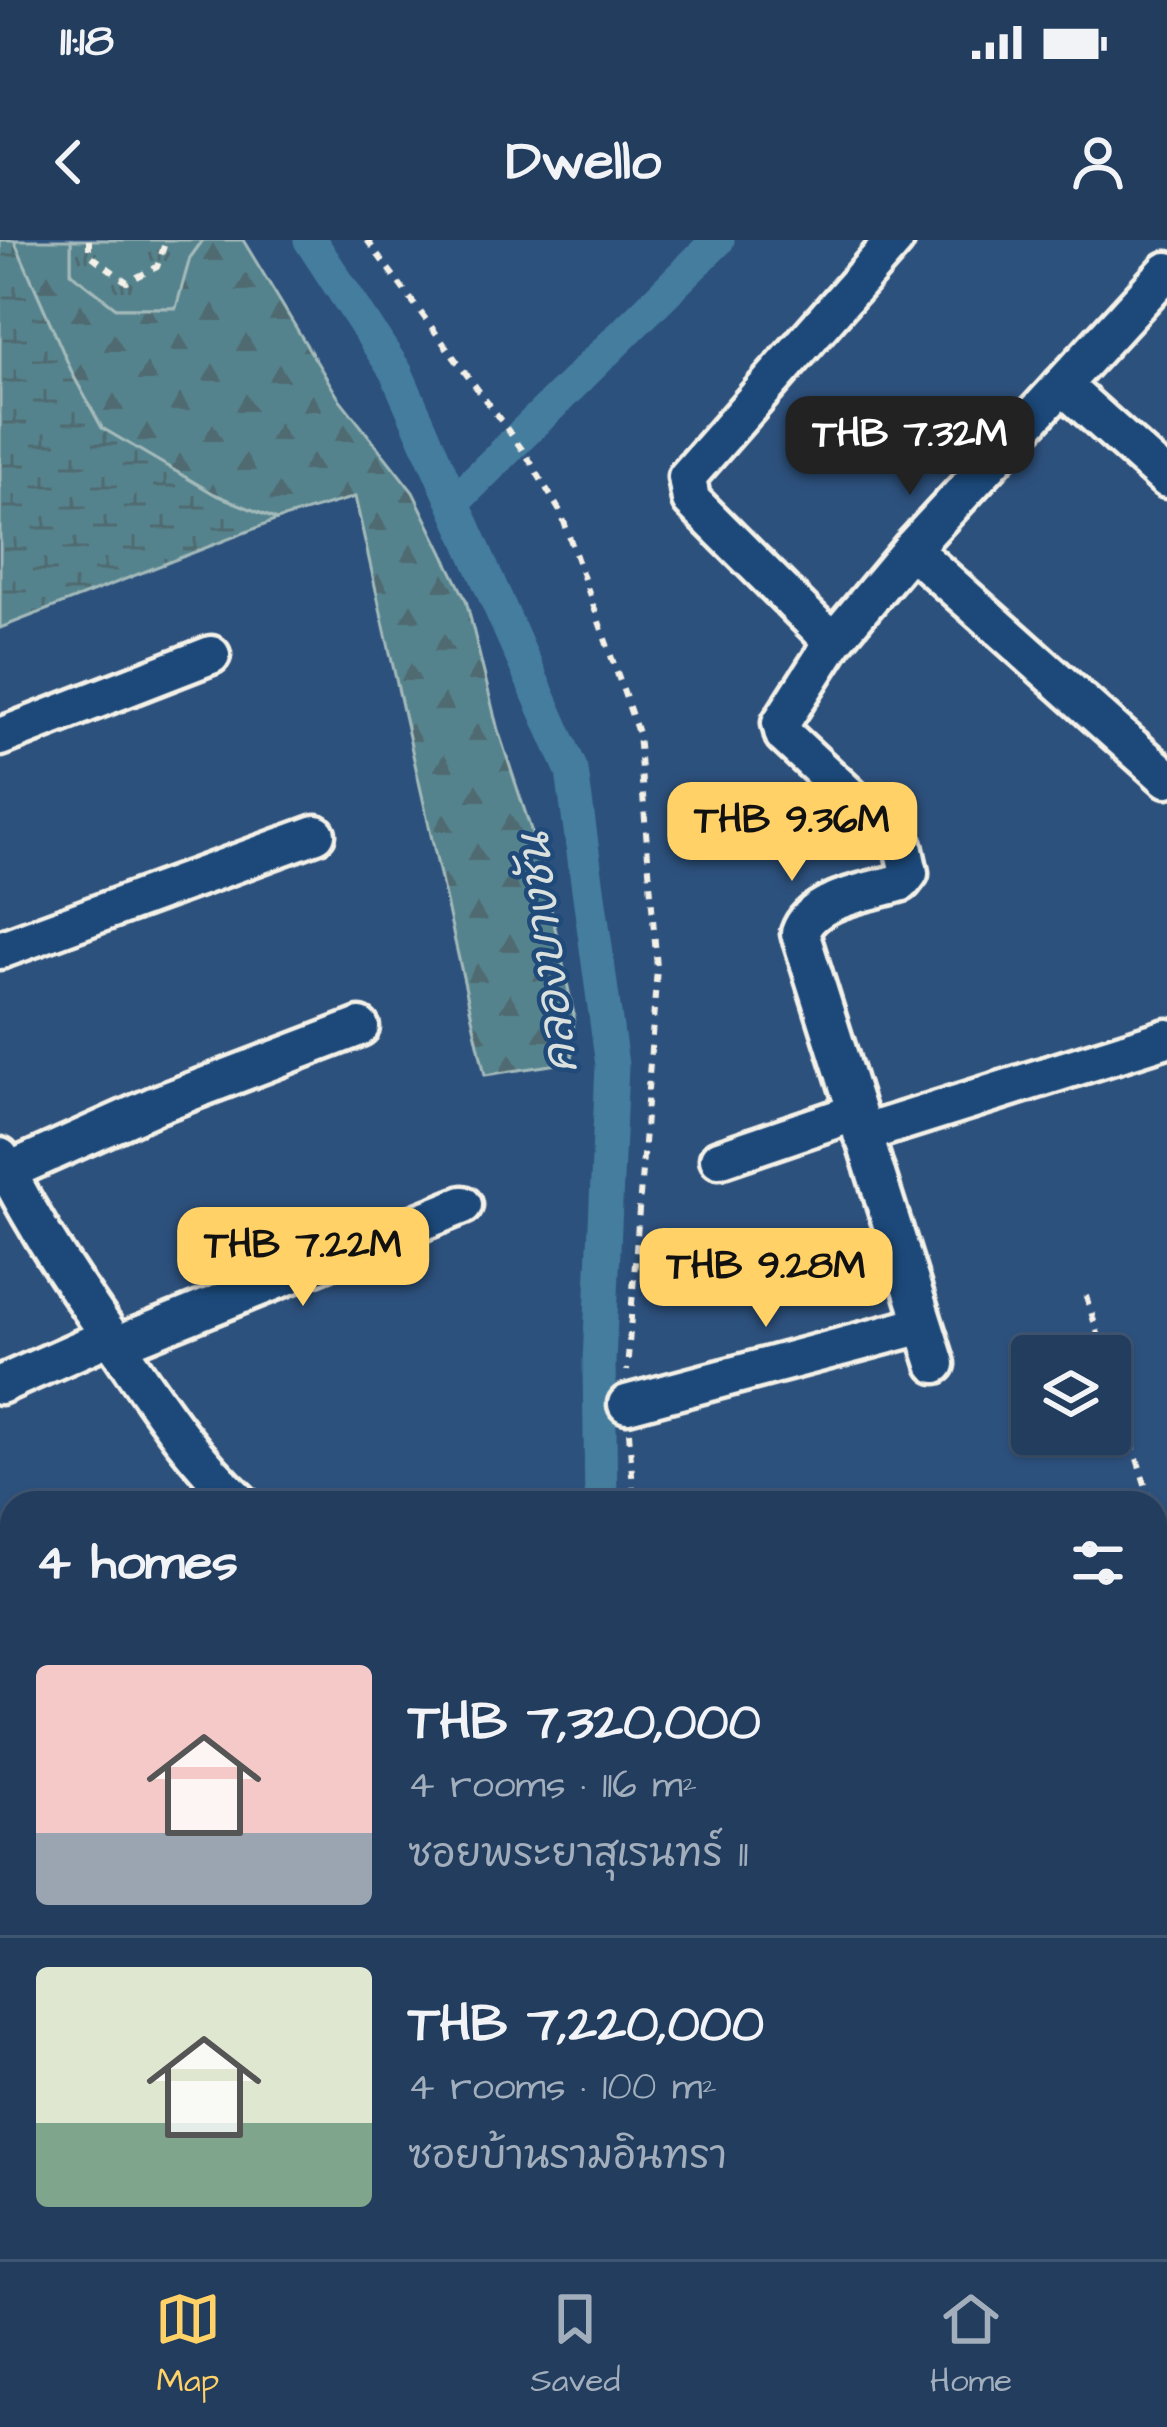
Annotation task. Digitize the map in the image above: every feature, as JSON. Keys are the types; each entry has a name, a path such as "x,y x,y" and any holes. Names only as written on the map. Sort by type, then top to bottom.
{"street":[{"path":"833,642 691,500 686,490 688,477 895,240"},
{"path":"936,1364 800,933 804,920 818,909 902,882 909,873 903,846 784,735 781,723 833,642 911,549 1167,271"},
{"path":"1062,385 1167,478"},
{"path":"911,549 1167,778"},
{"path":"0,736 211,655"},
{"path":"0,950 316,834"},
{"path":"224,1491 34,1227 2,1168 360,1027"},
{"path":"719,1159 1166,1039"},
{"path":"0,1384 463,1205"},
{"path":"627,1404 923,1325"}],"path":[{"path":"88,240 88,254 127,282 157,266 166,240"},
{"path":"367,240 503,422 561,514 638,733 657,968 650,1101 627,1330 633,1491"},
{"path":"1086,1296 1098,1335"},
{"path":"1131,1441 1146,1491"}],"green space":[{"path":"0,240 14,240 74,377 102,428 214,494 277,520 0,628"},
{"path":"14,240 71,240 71,273 116,308 176,308 190,258 203,240 243,240 338,397 413,492 466,600 498,730 539,854 574,1015 572,1062 485,1075 355,497 277,520 214,494 102,428 74,377"},
{"path":"71,240 203,240 190,258 177,308 116,308 71,273"}],"waterway":[{"name":"คลองบางชัน","path":"310,240 396,372 572,771 612,1065 599,1363 601,1491"},
{"path":"454,502 718,240"}]}
